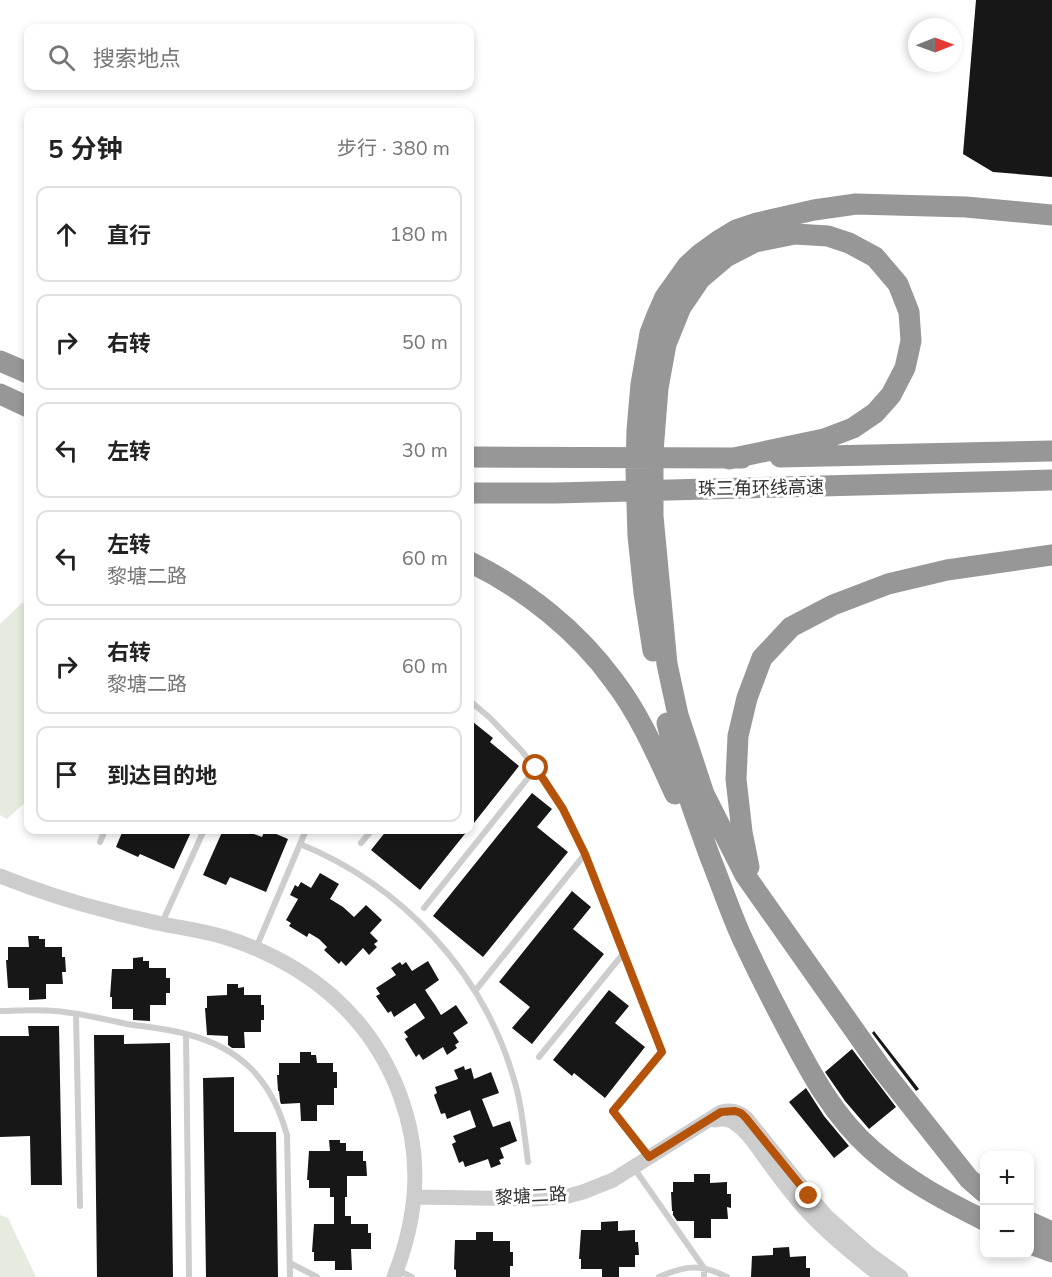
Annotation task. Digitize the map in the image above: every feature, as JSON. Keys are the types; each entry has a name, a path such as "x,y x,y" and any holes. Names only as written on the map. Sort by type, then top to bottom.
{"highway":[{"path":"649,386 650,333 665,297 687,266 718,240 736,231 777,218 856,204 966,207 1052,215"},
{"path":"729,459 824,439 853,428 875,413 891,395 905,368 911,341 909,312 898,284 875,257 849,243 828,236 795,234 755,242 726,257 700,279 681,307 649,386 637,430 638,536 649,565 678,715 704,794 745,875 881,1068 969,1179 980,1189"},
{"path":"0,362 24,371"},
{"path":"0,393 24,400"},
{"path":"0,393 24,405"},
{"name":"珠三角环线高速","path":"474,457 729,459 1052,451"},
{"name":"珠三角环线高速","path":"474,494 1052,480"},
{"path":"753,886 742,832 736,779 738,736 747,698 762,658 769,650 791,627 833,605 888,584 947,570 1052,555"},
{"path":"474,564 521,592 555,619 587,649 614,680 638,718 660,761 768,992 818,1085 835,1109 871,1150 909,1178 956,1207 980,1218"},
{"path":"649,565 655,666 677,761 694,813 741,936"},
{"path":"1034,1224 1052,1233"},
{"path":"1034,1246 1052,1252"}],"street":[{"path":"0,876 105,911 203,931 256,949 300,971 346,1008 382,1055 402,1100 412,1138 415,1167 414,1197 403,1255 395,1273"},
{"name":"黎塘二路","path":"414,1197 536,1199 568,1196 613,1180 700,1124 721,1112 729,1111 741,1113 827,1217 868,1253 901,1277"},
{"name":"黎塘二路","path":"700,1124 719,1118 736,1123 749,1135 778,1176 823,1228 882,1277"}],"lane":[{"path":"474,707 506,734 536,768 563,809 585,854 662,1052 613,1111 649,1157"},
{"path":"424,908 536,768"},
{"path":"100,842 103,834"},
{"path":"162,924 202,834"},
{"path":"256,949 304,834"},
{"path":"361,843 369,834"},
{"path":"300,844 360,875 394,899 426,928 455,961 475,991 499,1036 513,1077 523,1119 528,1162"},
{"path":"475,991 585,854"},
{"path":"539,1057 623,954"},
{"path":"0,1011 55,1011 186,1034 224,1049 254,1071 275,1101 287,1135 290,1277"},
{"path":"76,1014 80,1206"},
{"path":"186,1034 189,1277"},
{"path":"634,1167 704,1268 704,1277"},
{"path":"290,1263 317,1277"},
{"path":"659,1277 676,1269 695,1267 713,1270 727,1277"},
{"path":"395,1273 412,1277"}],"shaded area":[{"path":"22,603 24,604 24,804 7,819 0,815 0,624"},
{"path":"0,1215 8,1218 36,1277 0,1277"}],"building":[{"path":"976,0 1052,0 1052,177 993,172 963,154"},
{"path":"474,723 493,738 490,742 519,766 474,823"},
{"path":"532,793 552,809 537,827 568,852 483,957 433,916"},
{"path":"121,834 190,834 174,869 140,854 138,857 116,847"},
{"path":"221,834 254,834 262,837 263,834 276,834 288,839 266,892 230,877 226,885 203,875"},
{"path":"384,834 465,834 420,890 371,850"},
{"path":"320,873 339,884 330,899 354,917 366,905 382,920 370,933 378,941 374,944 377,947 369,955 363,948 346,966 341,961 339,964 324,950 327,947 319,939 309,933 307,937 289,926 291,923 286,920 298,899 290,895 295,885 298,887 301,882 311,888"},
{"path":"572,891 591,907 573,929 604,954 532,1044 512,1028 530,1007 499,982"},
{"path":"28,936 39,936 39,939 45,939 45,947 62,947 62,957 65,957 66,972 62,972 63,984 46,984 46,999 29,1000 29,988 8,988 6,960 8,960 8,947 29,947"},
{"path":"143,957 143,961 149,961 149,968 166,968 166,978 170,978 170,993 166,993 166,1005 150,1005 150,1021 133,1020 133,1009 112,1009 112,997 110,997 112,969 133,969 133,958"},
{"path":"428,961 439,980 425,990 441,1015 456,1005 468,1023 453,1033 459,1042 455,1045 457,1048 447,1055 443,1047 423,1060 419,1054 416,1057 405,1039 408,1037 404,1032 425,1018 415,1003 394,1017 391,1011 388,1013 376,996 380,994 376,988 396,975 391,968 400,962 402,965 406,962 412,971"},
{"path":"227,984 238,984 238,988 244,987 244,995 261,995 261,1005 264,1005 261,1032 244,1032 245,1048 232,1048 228,1045 228,1036 207,1035 205,1008 207,1008 207,996 227,995"},
{"path":"609,990 629,1006 615,1023 645,1047 605,1098 574,1073 572,1076 553,1060"},
{"path":"28,1026 59,1026 62,1185 31,1185 30,1136 0,1137 0,1036 29,1036"},
{"path":"874,1031 919,1089 916,1091 872,1033"},
{"path":"94,1035 124,1035 124,1044 170,1043 173,1277 97,1277"},
{"path":"852,1049 896,1107 869,1129 845,1101 825,1072"},
{"path":"300,1052 311,1052 311,1055 316,1055 317,1063 333,1063 333,1072 337,1072 334,1105 317,1105 317,1121 301,1121 300,1103 281,1104 280,1101 277,1075 279,1075 279,1063 300,1063"},
{"path":"464,1066 465,1070 471,1068 474,1079 491,1072 499,1093 482,1099 493,1127 510,1121 517,1141 500,1148 504,1158 499,1160 501,1164 491,1168 488,1159 465,1167 463,1161 459,1163 452,1144 456,1142 453,1136 476,1127 470,1110 447,1119 445,1113 441,1114 434,1095 437,1093 435,1087 458,1079 454,1070"},
{"path":"234,1077 234,1132 276,1132 278,1277 206,1277 203,1078"},
{"path":"806,1088 824,1116 849,1146 834,1158 789,1102"},
{"path":"329,1140 340,1140 340,1143 346,1143 346,1151 363,1151 363,1161 366,1161 367,1176 347,1176 345,1216 351,1216 351,1224 368,1224 368,1233 371,1233 371,1249 351,1249 352,1270 335,1270 335,1261 314,1261 314,1252 312,1252 314,1224 334,1224 334,1197 330,1197 330,1188 309,1188 309,1180 307,1180 309,1151 330,1151"},
{"path":"694,1174 710,1174 710,1183 727,1182 727,1194 731,1194 731,1208 727,1207 728,1219 711,1219 711,1238 694,1238 694,1221 677,1221 673,1215 671,1192 673,1192 673,1182 694,1182"},
{"path":"618,1221 618,1231 635,1230 635,1242 638,1242 639,1255 635,1255 635,1267 619,1267 619,1277 602,1277 602,1269 581,1269 581,1259 579,1259 581,1230 601,1230 601,1222"},
{"path":"476,1232 493,1232 493,1241 510,1241 513,1266 510,1266 510,1277 456,1277 455,1240 476,1240"},
{"path":"789,1247 790,1257 806,1256 806,1268 810,1268 810,1277 751,1277 752,1256 773,1255 773,1248"}],"route":[{"path":"536,768 563,809 585,854 662,1052 613,1111 649,1157 721,1112 741,1113 809,1196"}]}
